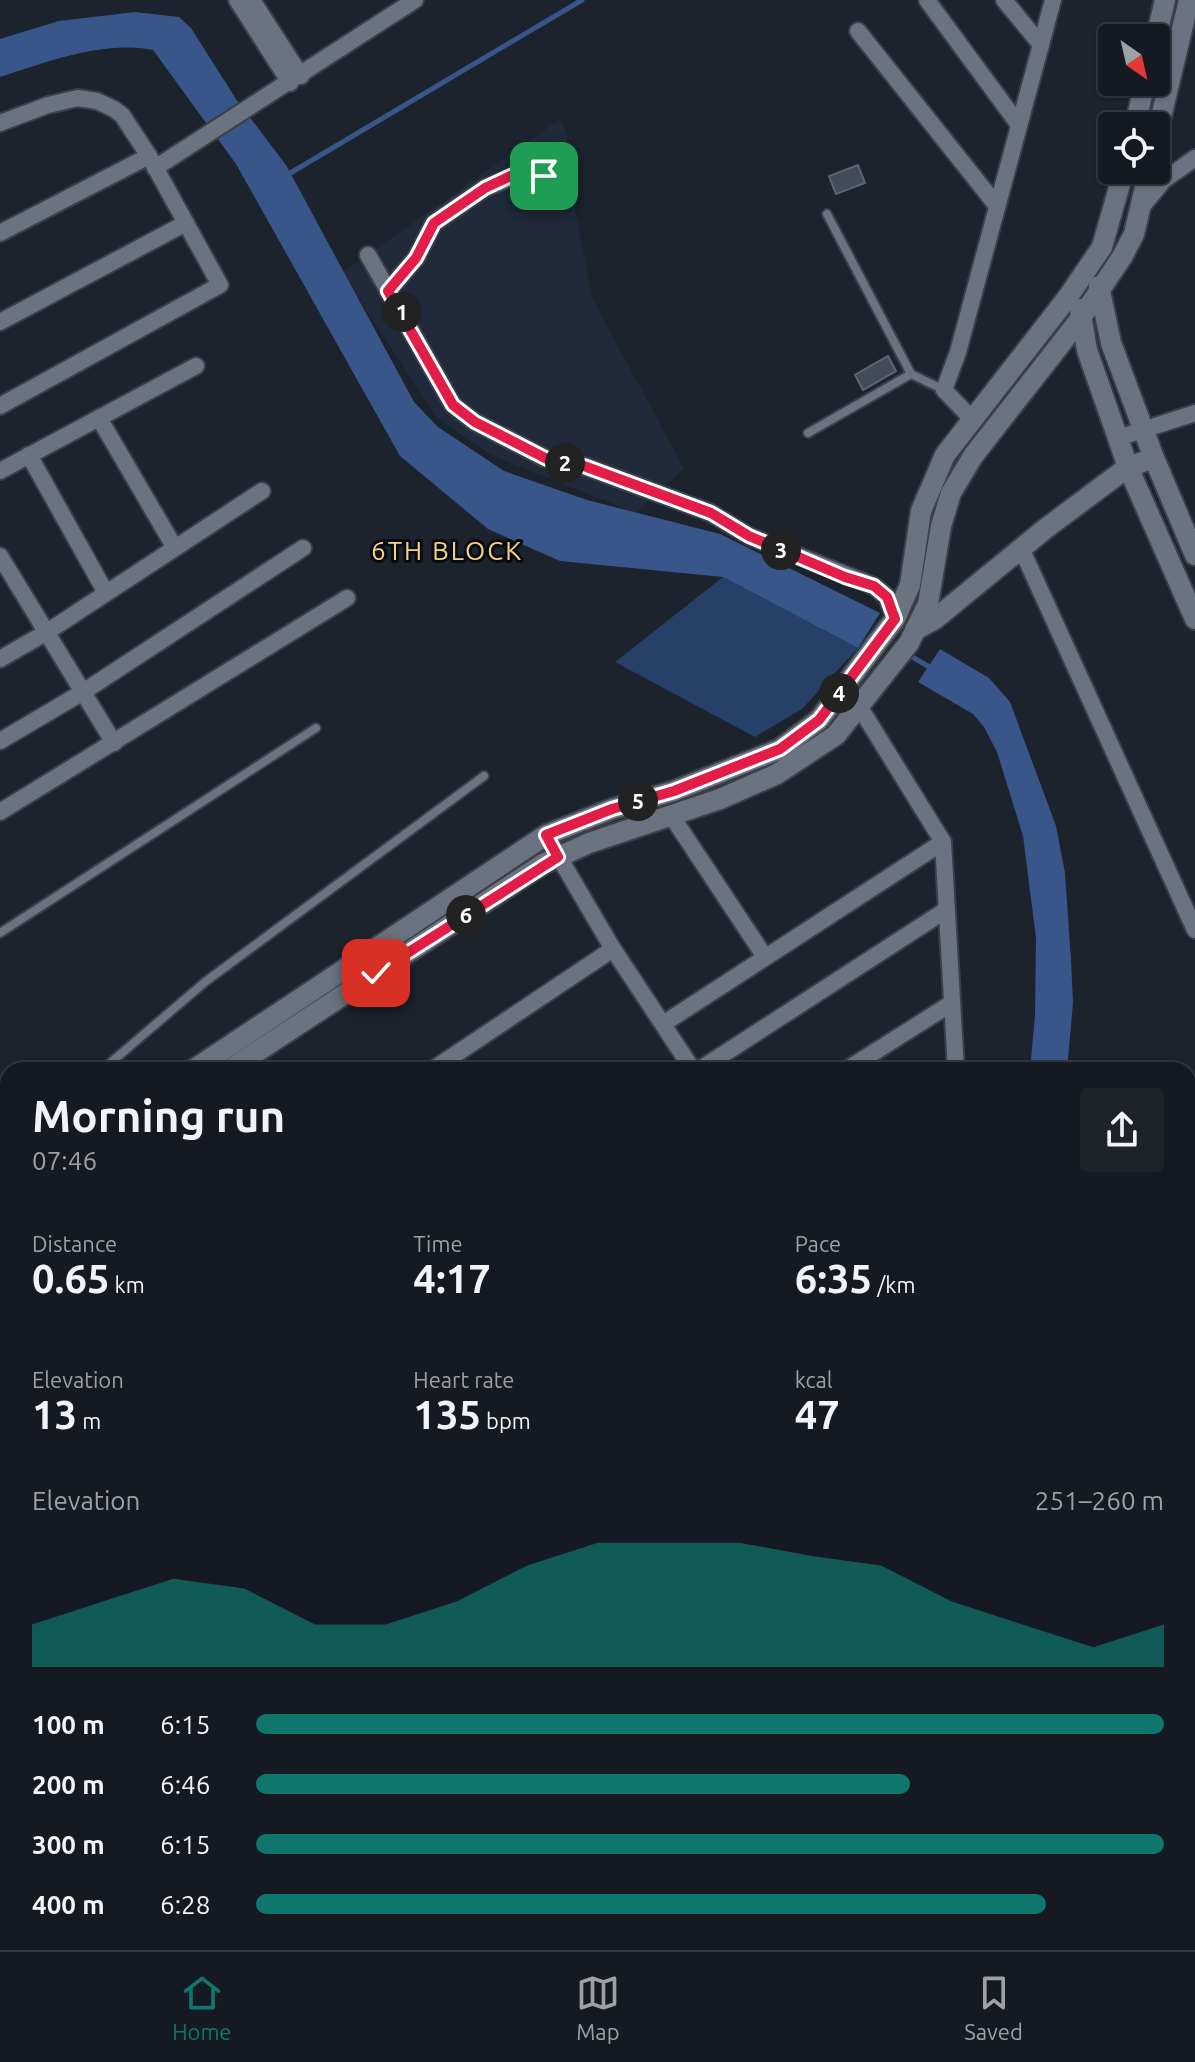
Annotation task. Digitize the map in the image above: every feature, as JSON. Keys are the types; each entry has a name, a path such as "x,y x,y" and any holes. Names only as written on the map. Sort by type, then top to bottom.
{"street":[{"path":"237,0 296,80"},
{"path":"252,0 296,80"},
{"path":"0,233 152,162 296,80 415,0"},
{"path":"927,0 1019,125"},
{"path":"1004,0 1041,45"},
{"path":"973,420 944,390 958,352 1053,0"},
{"path":"1159,24 1165,0"},
{"path":"1162,112 1189,0"},
{"path":"858,31 997,206"},
{"path":"0,123 48,105 78,98 106,105 122,115 152,162 220,285 0,406"},
{"path":"1141,209 1164,180 1195,158"},
{"path":"388,291 416,258 434,223 485,188 528,171 544,176 553,190"},
{"path":"205,1062 546,835 612,809 674,791 780,749 819,720 885,633 910,585 921,511 945,455 1097,254 1114,212 1121,184"},
{"path":"241,1062 558,857 720,799 777,774 836,735 899,656 928,604 941,526 951,493 973,456 1099,291 1134,234 1146,184"},
{"path":"0,322 186,223"},
{"path":"1097,254 1099,291 1108,334 1154,458 1195,555"},
{"path":"368,255 453,405 475,422 547,459 584,466 711,513 749,536 845,577 874,586 887,597 885,633"},
{"path":"1078,283 1087,350 1128,467 1195,619"},
{"path":"0,471 196,366"},
{"path":"1118,438 1195,413"},
{"path":"99,418 175,548"},
{"path":"29,455 106,593"},
{"path":"885,633 915,630 935,619 1021,548 1128,467 1154,458"},
{"path":"0,659 47,632 262,491"},
{"path":"0,741 83,692 303,548"},
{"path":"1021,548 1195,930"},
{"path":"2,562 114,743"},
{"path":"0,812 347,598"},
{"path":"859,706 943,842 956,1062"},
{"path":"671,815 765,957"},
{"path":"546,835 613,949 690,1062"},
{"path":"663,1024 943,842"},
{"path":"708,1062 946,910"},
{"path":"444,1062 613,949"},
{"path":"859,1062 952,1003"}],"lane":[{"path":"827,214 911,374 944,390"},
{"path":"808,433 911,374"},
{"path":"0,933 316,728"},
{"path":"111,1062 205,982 484,776"}],"shaded area":[{"path":"135,12 179,17 191,28 236,99 286,165 414,402 438,427 504,471 587,500 720,534 880,613 858,648 723,577 560,561 488,529 400,456 236,164 153,50 96,50 0,77 0,39 59,21"},
{"path":"560,119 568,135 565,158 593,300 684,468 636,513 491,455 437,418 342,273"},
{"path":"723,577 858,648 802,709 755,737 615,662"},
{"path":"940,649 989,678 1010,702 1056,826 1065,873 1073,1003 1068,1062 1031,1062 1036,938 1023,836 997,752 973,714 918,682"}],"building":[{"path":"858,165 865,183 836,194 829,176"},
{"path":"888,356 896,371 863,390 855,375"}],"waterway":[{"path":"287,175 582,0"},
{"path":"907,654 933,669"}],"district":[{"name":"6TH BLOCK","path":"447,551"}],"route":[{"path":"376,973 558,857 546,835 612,809 674,791 780,749 819,720 895,619 887,597 874,586 845,577 749,536 711,513 584,466 547,459 475,422 453,405 388,291 416,258 424,237 434,223 485,188 517,173 528,171 544,176"}]}
